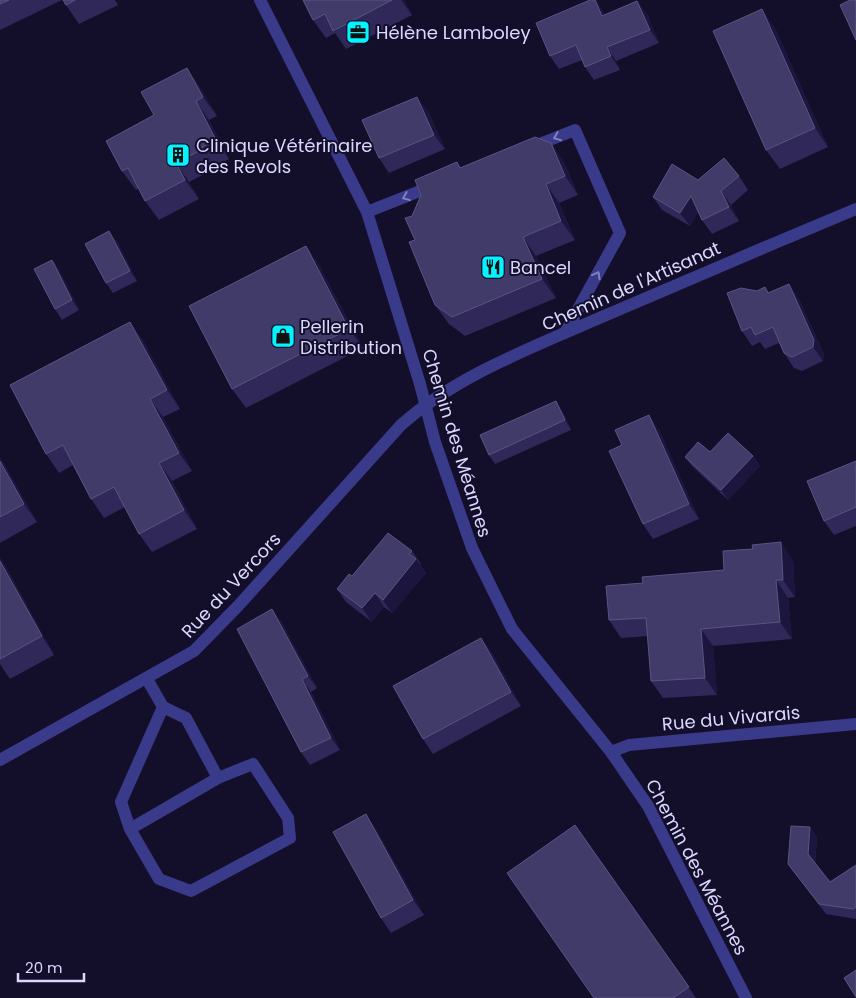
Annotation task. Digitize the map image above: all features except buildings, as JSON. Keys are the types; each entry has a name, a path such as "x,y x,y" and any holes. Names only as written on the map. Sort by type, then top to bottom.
{"street":[{"name":"Chemin des Méannes","path":"260,0 367,212 435,442 472,548 512,630 611,752 648,806 746,998"},
{"path":"520,152 575,130 620,233 565,333"},
{"path":"367,212 448,180"},
{"name":"Chemin de l'Artisanat","path":"425,403 461,380 565,333 856,209"},
{"name":"Rue du Vercors","path":"0,760 194,651 401,425 425,403"},
{"path":"146,679 163,707 186,718 218,778"},
{"path":"130,829 218,778 254,764 288,818 290,838 191,891 159,879 130,829 121,802 163,707"},
{"name":"Rue du Vivarais","path":"611,752 629,745 856,724"}],"place":[{"name":"Hélène Lamboley","path":"358,32"},
{"name":"Clinique Vétérinaire des Revols","path":"178,155"},
{"name":"Bancel","path":"493,267"},
{"name":"Pellerin Distribution","path":"283,336"}]}
